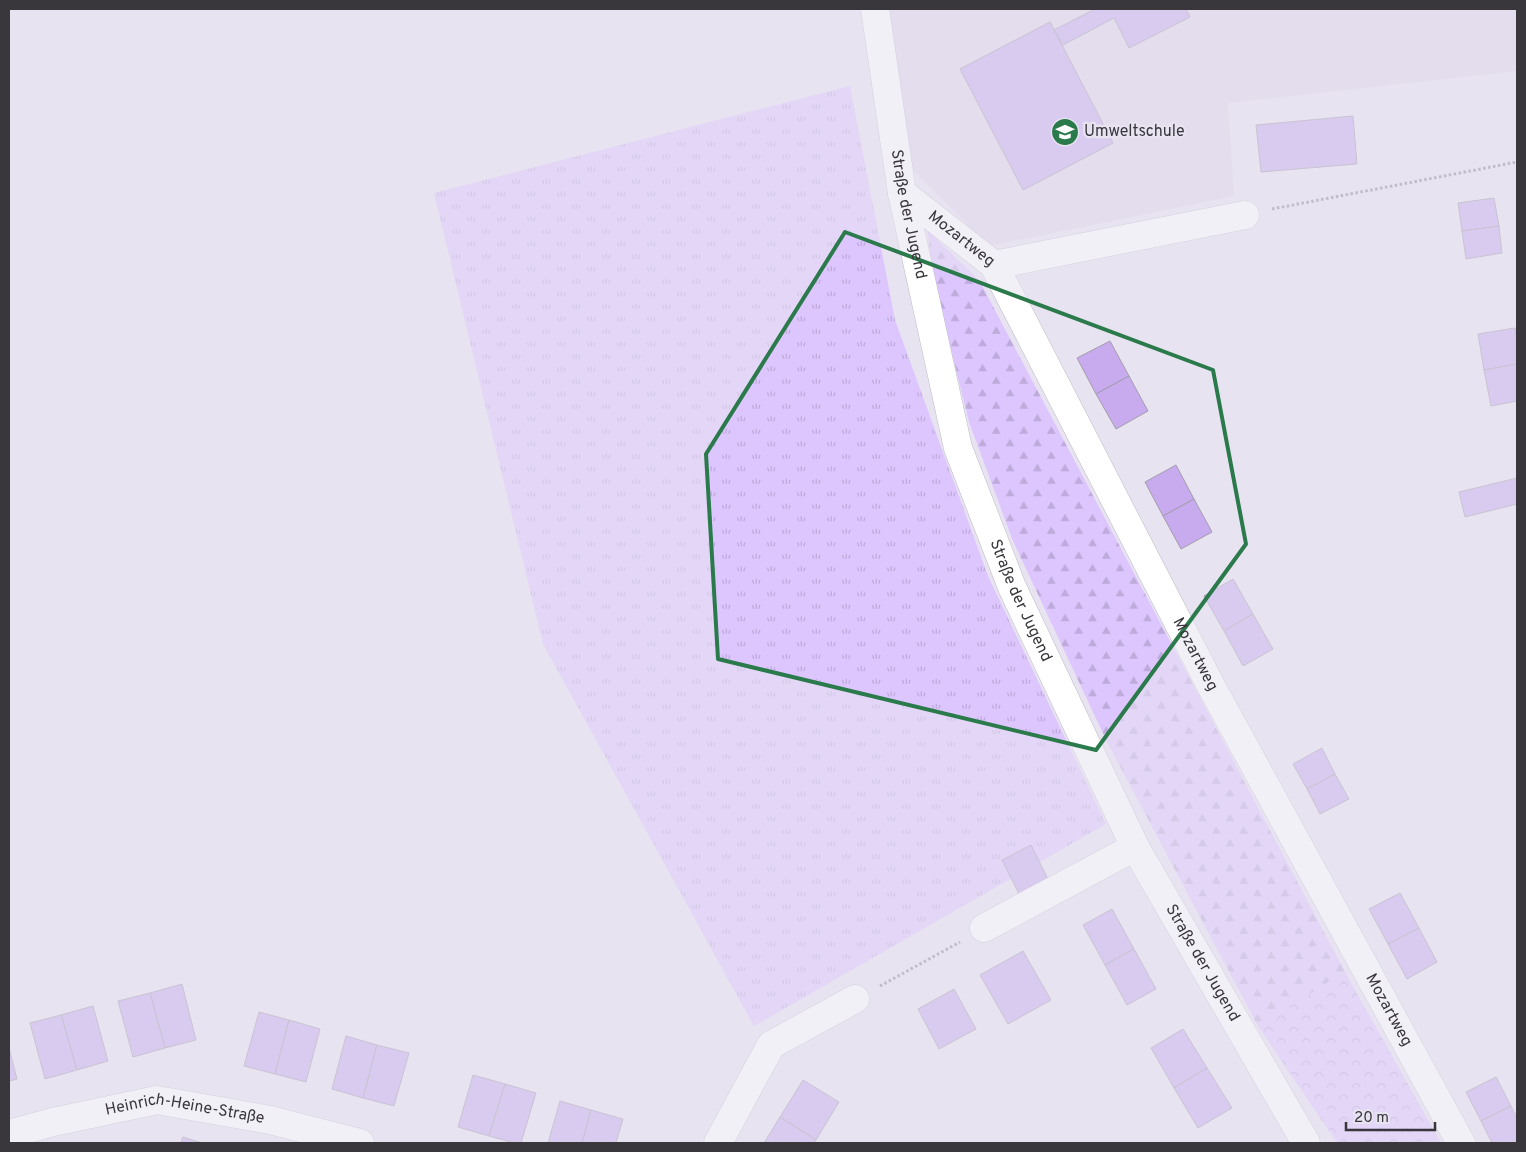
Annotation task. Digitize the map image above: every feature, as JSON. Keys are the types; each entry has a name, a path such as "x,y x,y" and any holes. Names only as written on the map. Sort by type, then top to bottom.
{"street":[{"name":"Straße der Jugend","path":"875,9 902,193 958,448 1012,587 1135,847 1306,1143"},
{"name":"Mozartweg","path":"902,193 994,265 1210,684 1461,1143"},
{"path":"994,265 1245,215"},
{"path":"984,928 1135,847"},
{"path":"718,1143 771,1045 855,999"},
{"name":"Heinrich-Heine-Straße","path":"9,1134 53,1122 157,1100 270,1120 360,1143"}],"path":[{"path":"1245,215 1517,162"},
{"path":"855,999 984,928"}],"highlighted area":[{"path":"845,232 1213,370 1246,544 1096,750 718,659 706,454"}],"shaded area":[{"name":"Umweltschule","path":"887,9 1517,9 1517,71 1228,103 1234,196 989,246 904,161"}],"green space":[{"path":"850,86 895,320 988,576 1106,824 754,1026 543,644 434,193"},
{"path":"928,231 979,280 1345,972 1258,1026 1107,742 1013,541 969,422 931,268"},
{"path":"1345,972 1441,1143 1337,1143 1258,1026"}],"building":[{"path":"1095,9 1186,9 1190,17 1129,48 1114,18 1063,45 1054,30"},
{"path":"1050,22 1113,143 1023,190 960,69"},
{"path":"1353,116 1357,164 1261,172 1256,125"},
{"path":"1494,198 1499,226 1462,231 1458,203"},
{"path":"1499,226 1502,253 1466,259 1462,231"},
{"path":"1515,328 1517,364 1484,370 1478,334"},
{"path":"1110,341 1129,376 1096,394 1077,358"},
{"path":"1517,364 1517,401 1491,406 1484,370"},
{"path":"1129,376 1148,411 1116,429 1096,394"},
{"path":"1176,465 1194,499 1163,516 1145,482"},
{"path":"1517,478 1517,504 1465,517 1459,492"},
{"path":"1194,499 1212,532 1181,549 1163,516"},
{"path":"1233,579 1253,614 1224,631 1204,596"},
{"path":"1253,614 1273,649 1243,666 1224,631"},
{"path":"1322,748 1335,774 1307,789 1293,764"},
{"path":"1335,774 1349,799 1320,814 1307,789"},
{"path":"1031,845 1048,879 1019,894 1002,860"},
{"path":"1400,893 1419,928 1388,944 1369,909"},
{"path":"1112,909 1134,949 1105,965 1083,925"},
{"path":"1419,928 1437,962 1407,979 1388,944"},
{"path":"1134,949 1156,989 1127,1005 1105,965"},
{"path":"1023,951 1051,1000 1008,1024 980,975"},
{"path":"182,984 196,1040 165,1048 150,993"},
{"path":"954,989 976,1029 939,1049 918,1009"},
{"path":"150,993 165,1048 133,1057 118,1001"},
{"path":"93,1006 108,1061 77,1070 61,1015"},
{"path":"259,1012 289,1020 275,1074 244,1066"},
{"path":"61,1015 77,1070 45,1079 30,1023"},
{"path":"289,1020 320,1029 306,1082 275,1074"},
{"path":"1183,1029 1207,1068 1174,1088 1151,1048"},
{"path":"346,1036 377,1045 363,1098 332,1089"},
{"path":"377,1045 409,1053 394,1106 363,1098"},
{"path":"9,1048 17,1079 9,1081"},
{"path":"1207,1068 1232,1108 1198,1128 1174,1088"},
{"path":"473,1075 505,1084 489,1136 458,1127"},
{"path":"1496,1077 1511,1106 1481,1121 1466,1092"},
{"path":"803,1080 839,1102 816,1140 780,1117"},
{"path":"505,1084 536,1093 521,1143 489,1136"},
{"path":"560,1101 591,1110 582,1143 548,1143"},
{"path":"1511,1106 1517,1118 1517,1140 1510,1143 1492,1143 1481,1121"},
{"path":"591,1110 623,1119 616,1143 582,1143"},
{"path":"780,1117 816,1140 814,1143 764,1143"},
{"path":"183,1137 202,1143 181,1143"}],"place":[{"name":"Umweltschule","path":"1065,132"}]}
